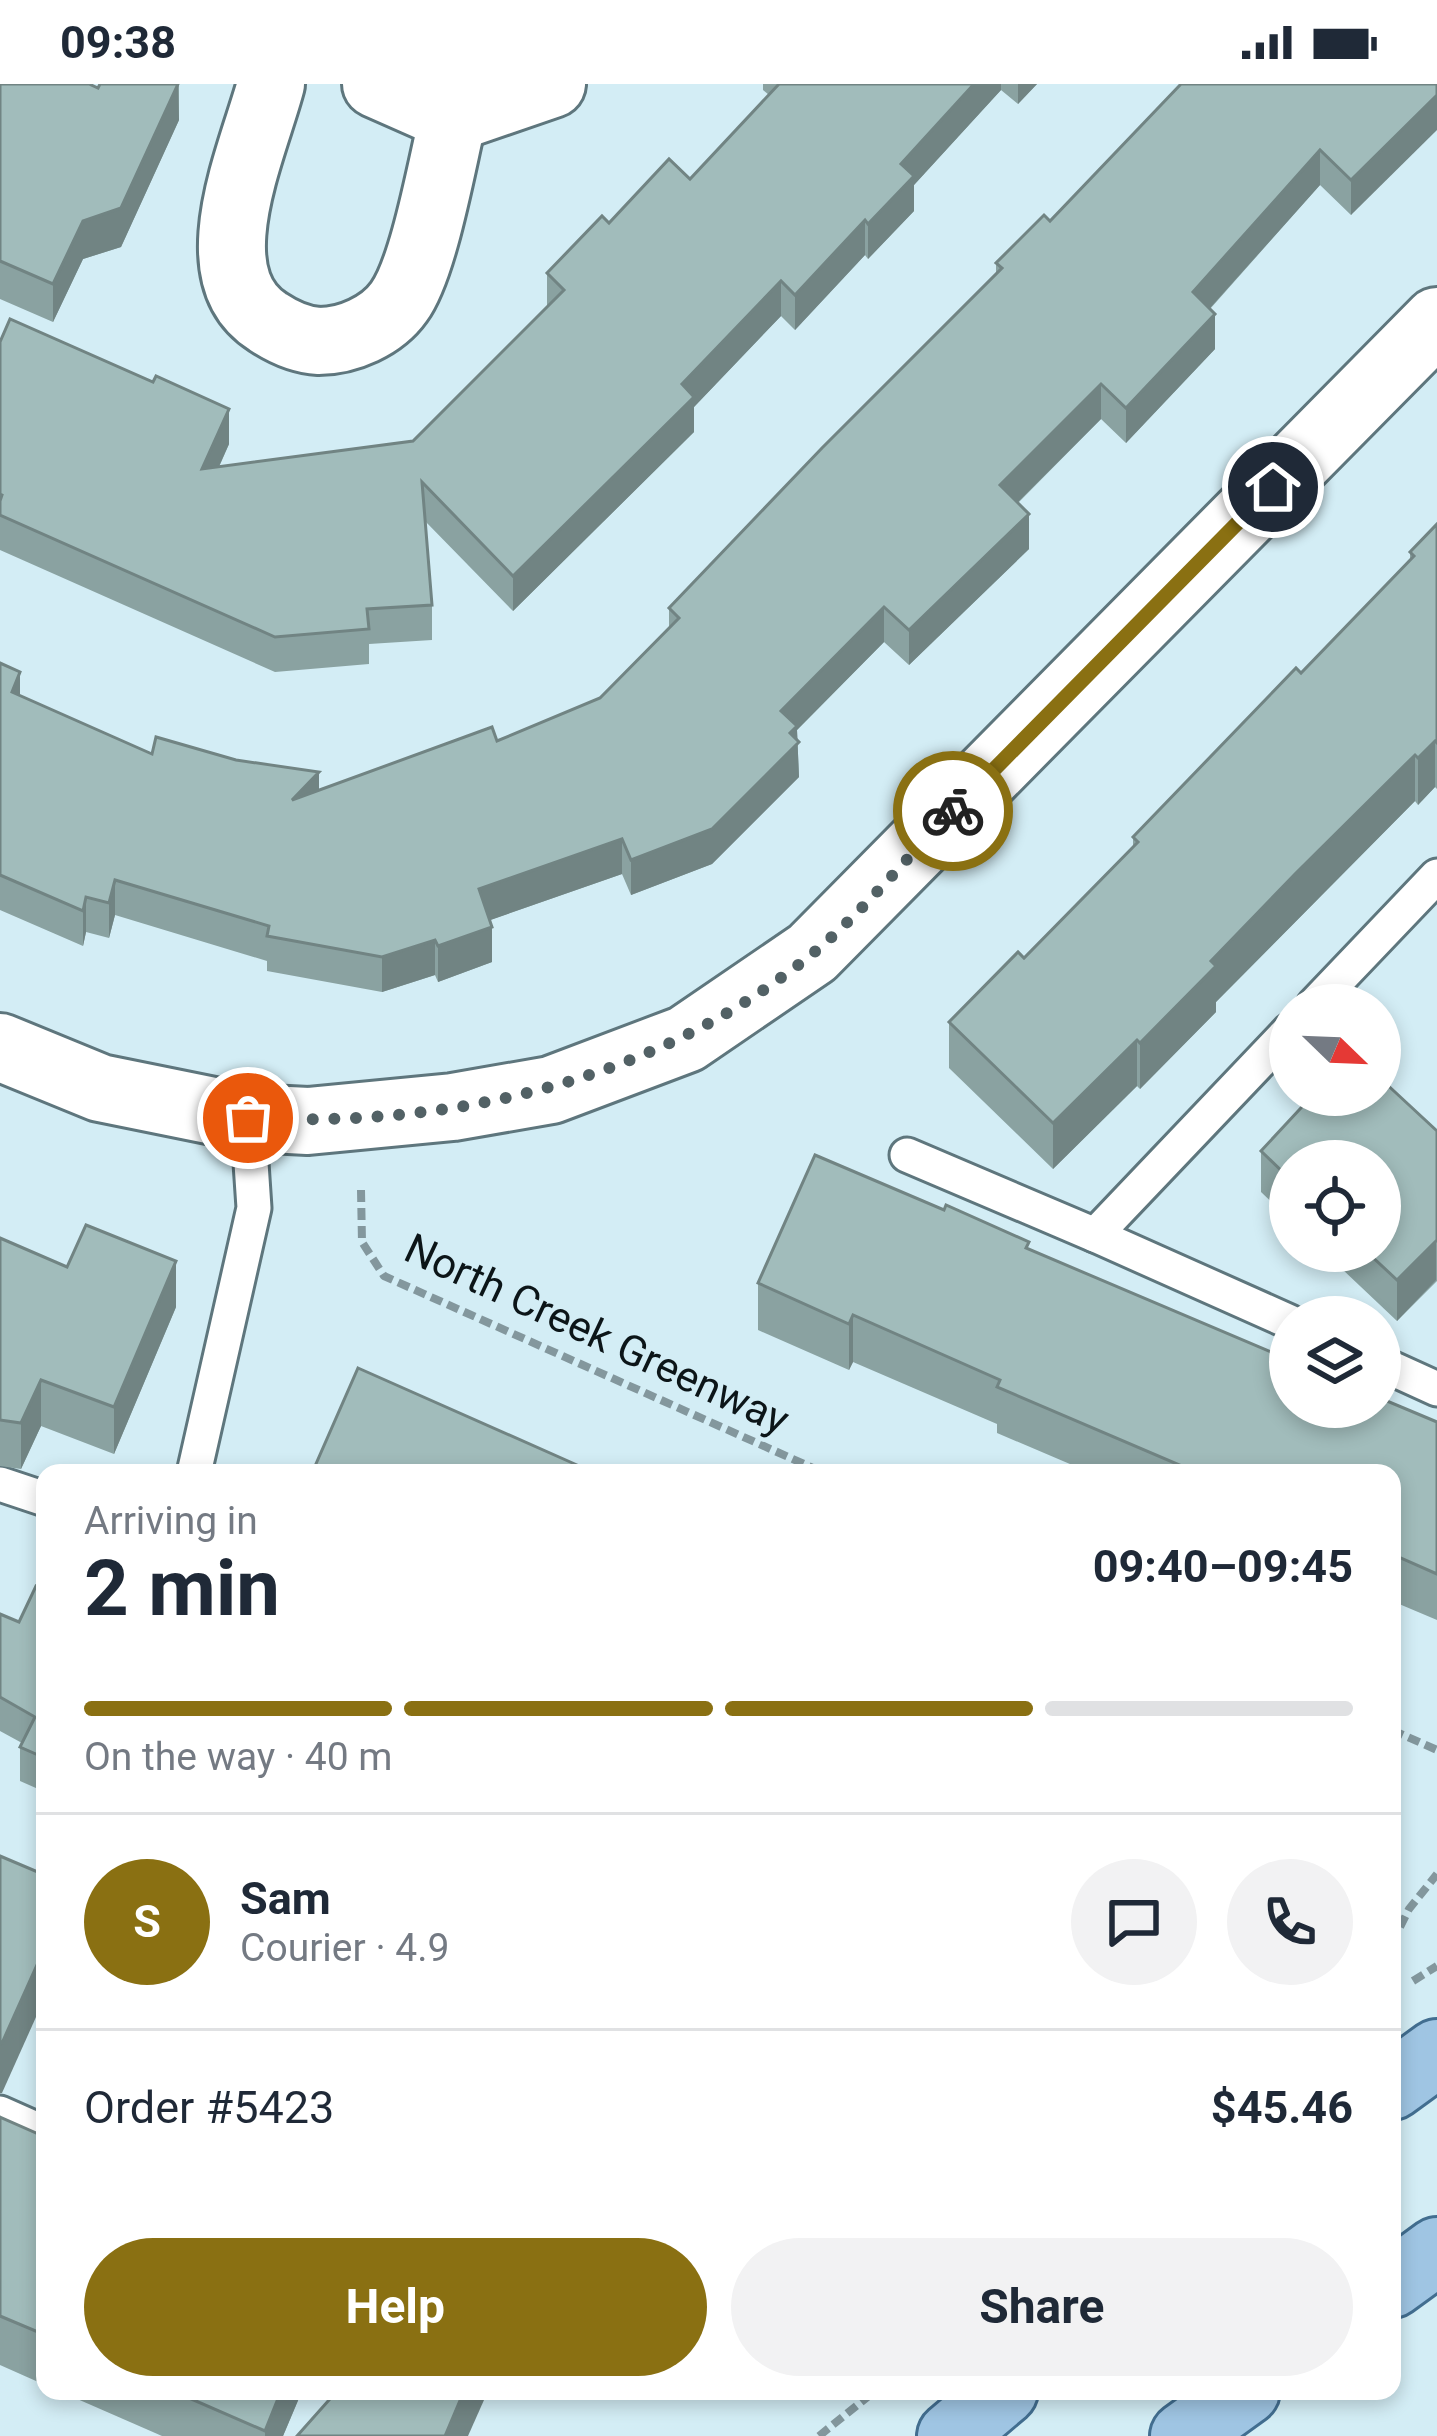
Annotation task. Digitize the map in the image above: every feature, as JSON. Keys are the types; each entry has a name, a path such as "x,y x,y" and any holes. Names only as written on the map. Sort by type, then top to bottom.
{"main road":[{"path":"1401,2079 1437,2053"},
{"path":"1401,2277 1437,2251"},
{"path":"951,2436 993,2400"},
{"path":"1184,2436 1234,2400"}],"street":[{"path":"272,84 230,236 231,266 242,294 261,318 287,334 317,341 347,337 375,325 398,304 412,278 453,118"},
{"path":"376,84 453,118 552,84"},
{"path":"0,1047 100,1088 248,1118 308,1121 363,1118 550,1090 686,1039 812,953 1437,321"}],"lane":[{"path":"1334,984 1437,876"},
{"path":"1095,1235 1269,1052"},
{"path":"196,1464 254,1208 248,1118"},
{"path":"907,1155 1269,1313"},
{"path":"0,1484 36,1496"},
{"path":"0,2113 36,2129"}],"path":[{"name":"North Creek Greenway","path":"361,1184 362,1242 384,1276 804,1464"},
{"path":"1401,1734 1437,1750"},
{"path":"1401,1925 1437,1874"},
{"path":"819,2436 864,2400"}],"building":[{"path":"0,84 89,84 98,88 100,84 178,84 121,208 83,221 53,284 0,261"},
{"path":"779,84 974,84 901,164 914,176 795,295 781,281 682,384 694,397 513,576 422,482 432,605 367,609 369,629 275,637 0,515 0,342 10,319 153,382 156,376 229,409 202,469 413,441 564,290 547,273 602,216 609,223 669,159 690,179"},
{"path":"1181,84 1437,84 1437,95 1351,180 1320,150 1193,292 1215,314 1126,408 1101,384 1000,485 1029,514 909,630 884,607 781,711 797,726 790,733 799,742 712,829 631,860 622,839 479,889 492,927 438,946 435,940 382,957 267,936 269,926 115,880 109,903 86,897 83,911 0,875 0,663 20,672 12,692 152,754 156,737 236,760 319,772 292,800 492,727 497,741 600,698 679,618 669,608 1002,268 996,263 1044,215 1050,221"},
{"path":"1437,524 1437,743 1418,758 1415,755 1211,961 1216,966 1053,1123 949,1022 1018,952 1024,958 1138,842 1133,837 1296,668 1301,673 1414,556 1410,552"},
{"path":"1401,1098 1437,1131 1437,1240 1397,1280 1388,1272 1401,1272 1401,1140 1271,1140 1294,1116 1401,1116"},
{"path":"815,1155 944,1210 946,1205 1029,1242 1026,1248 1269,1351 1269,1428 1401,1428 1401,1407 1437,1422 1437,1574 1401,1558 1401,1464 1177,1464 997,1387 1000,1380 853,1315 849,1324 758,1283"},
{"path":"86,1225 176,1261 114,1407 41,1380 21,1423 0,1420 0,1238 67,1267"},
{"path":"358,1368 575,1464 316,1464"},
{"path":"36,1586 36,1754 20,1747 35,1717 0,1697 0,1614 19,1622"},
{"path":"0,1856 36,1871 36,1967 0,2044"},
{"path":"0,2117 36,2133 36,2331 0,2316"},
{"path":"194,2400 277,2400 265,2431"},
{"path":"329,2400 460,2400 445,2436 297,2436"}],"way so far":[{"path":"248,1118 363,1118 550,1090 686,1039 812,953 953,811"}],"route":[{"path":"953,811 1273,487"}]}
